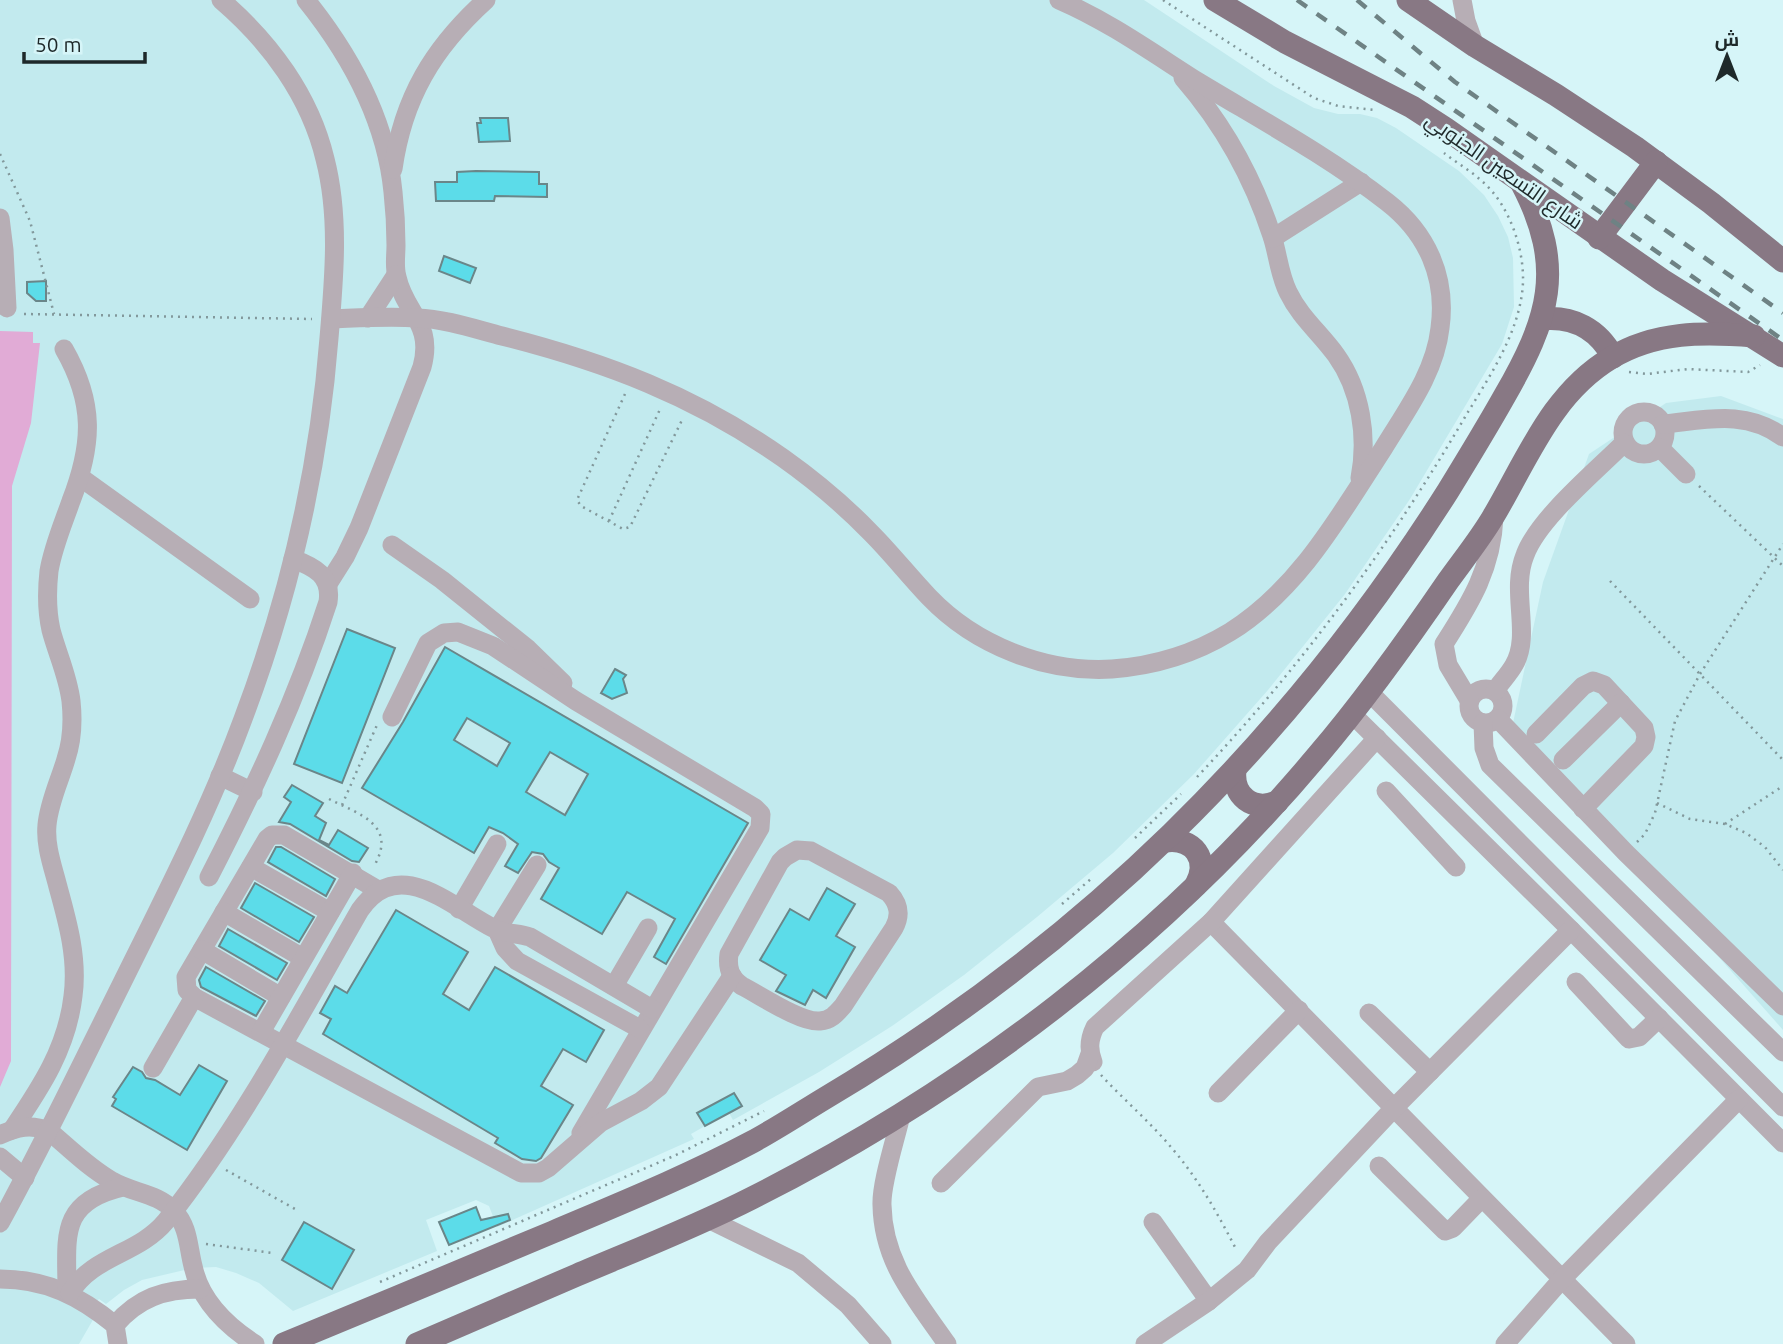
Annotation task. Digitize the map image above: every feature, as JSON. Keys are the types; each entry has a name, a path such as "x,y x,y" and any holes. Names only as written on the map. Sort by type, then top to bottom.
{"main road":[{"name":"شارع التسعين الجنوبي","path":"1215,0 1285,42 1412,107 1662,281 1779,353"},
{"path":"1408,0 1656,162 1783,261"},
{"path":"1600,238 1656,162"},
{"path":"284,1344 600,1212 751,1143 878,1068 979,999 1074,923 1165,841 1235,770 1332,658 1418,538 1522,367 1542,319 1548,281 1548,256 1535,209 1522,184"},
{"path":"1542,319 1561,318 1580,323 1603,340 1613,357"},
{"path":"417,1344 708,1219 825,1160 901,1115 985,1060 1055,1008 1142,936 1196,885 1277,802 1352,714 1494,515 1553,412 1570,391 1590,372 1613,357 1660,338 1685,334 1754,336"},
{"path":"1235,770 1236,787 1245,800 1261,806 1277,802"},
{"path":"1165,841 1183,841 1197,852 1202,868 1196,885"}],"street":[{"path":"0,1223 25,1178 166,893 220,776 262,666 293,559 317,438 331,319 334,221 326,159 303,100 274,55 246,22 221,0"},
{"path":"306,0 347,57 374,113 387,155 391,180 396,218 396,275 404,297 418,317 425,347 422,367 356,536 328,584"},
{"path":"391,180 397,143 407,108 422,77 440,48 486,0"},
{"path":"331,319 418,317 588,359 691,401 775,452 830,495 870,532 930,598 954,620 1011,652 1074,668 1107,669 1140,666 1202,647 1257,612 1313,554 1337,521 1426,376 1437,350 1441,323 1438,283 1426,245 1413,225 1361,182 1104,22 1059,0"},
{"path":"1462,0 1475,46"},
{"path":"1170,65 1200,99 1232,145 1248,176 1273,238 1280,274 1287,290 1305,321 1336,355 1356,397 1364,442 1359,487"},
{"path":"374,113 395,113 407,108"},
{"path":"1273,238 1361,182"},
{"path":"0,218 12,311"},
{"path":"368,317 396,275"},
{"path":"6,1133 49,1074 61,1050 73,996 73,947 49,854 47,825 71,736 71,701 48,607 49,572 56,539 80,477 89,433 83,389 64,349"},
{"path":"1634,414 1654,414 1663,424 1665,436 1660,448 1651,453 1631,451 1624,443 1622,436 1625,423 1634,414"},
{"path":"1663,424 1741,419 1759,423 1783,437"},
{"path":"1495,691 1514,666 1519,654 1522,629 1518,605 1519,579 1521,566 1531,542 1547,520 1624,443"},
{"path":"1660,448 1686,474"},
{"path":"80,477 250,599"},
{"path":"1469,700 1448,665 1444,644 1478,586 1490,544 1494,515"},
{"path":"393,545 442,580 528,649 562,682 576,701"},
{"path":"209,877 253,792 326,610 328,584 319,570 293,559"},
{"path":"393,717 423,649 435,637 451,631 470,635 493,646 576,701 755,808 762,819 760,828 574,1145"},
{"path":"1536,734 1588,682 1599,682 1644,729 1644,746 1583,810"},
{"path":"1783,1006 1490,721 1472,717 1469,700 1477,691 1489,688 1495,691 1503,704 1503,710 1490,721 1484,748 1490,765 1783,1052"},
{"path":"1369,692 1783,1107"},
{"path":"1563,760 1621,703"},
{"path":"1352,714 1783,1143"},
{"path":"941,1183 1038,1087 1067,1080 1084,1068 1091,1058 1089,1042 1095,1027 1211,922 1377,738"},
{"path":"1417,777 1436,757"},
{"path":"220,776 253,792"},
{"path":"1386,791 1456,867"},
{"path":"1422,830 1448,808"},
{"path":"652,1009 530,937 497,930 415,885 366,881 278,834 267,839 186,977 187,990 194,997 520,1173 539,1173 600,1123 641,1101 659,1087 732,975 728,961 732,947 780,862 790,853 811,851 894,898 899,913 894,928 843,1006 828,1020 816,1022 805,1018 742,986 732,975"},
{"path":"459,909 497,844"},
{"path":"497,930 537,865"},
{"path":"251,867 330,912"},
{"path":"261,1032 330,912 366,881"},
{"path":"68,1292 92,1267 140,1243 163,1224 211,1161 360,911 366,881"},
{"path":"224,912 303,958"},
{"path":"1211,922 1626,1344"},
{"path":"614,986 648,928"},
{"path":"497,930 505,947 517,961 640,1029"},
{"path":"1145,1344 1209,1301 1247,1270 1268,1242 1394,1108 1571,930"},
{"path":"202,950 281,997"},
{"path":"1576,982 1629,1039 1639,1037 1659,1018"},
{"path":"153,1068 194,997"},
{"path":"1218,1093 1299,1010"},
{"path":"1369,1013 1430,1072"},
{"path":"1505,1344 1562,1279 1739,1099"},
{"path":"901,1115 881,1203 885,1235 896,1270 947,1344"},
{"path":"6,1133 37,1127 48,1131 98,1172 123,1187 158,1199 174,1210 182,1222 200,1289 223,1318 255,1344"},
{"path":"0,1157 25,1178"},
{"path":"1379,1166 1444,1231 1453,1228 1482,1198"},
{"path":"68,1292 66,1238 75,1215 96,1196 123,1187"},
{"path":"708,1219 798,1263 848,1305 882,1344"},
{"path":"1153,1222 1209,1301"},
{"path":"0,1279 30,1281 68,1292 92,1306 117,1335 134,1306 146,1299 172,1290 200,1289"}],"path":[{"path":"1163,0 1314,99 1338,106 1384,113"},
{"path":"1196,778 1295,666 1371,566 1440,460 1509,337 1523,284 1521,256 1513,228 1484,183 1444,153"},
{"path":"0,155 30,221 54,314"},
{"path":"12,311 331,319"},
{"path":"1613,357 1632,373 1689,369 1748,372 1779,353"},
{"path":"633,376 578,498 581,506 623,529 629,527 691,401"},
{"path":"609,521 668,391"},
{"path":"1686,474 1783,566"},
{"path":"1626,853 1645,834 1653,820 1675,721 1700,674 1783,544"},
{"path":"1610,581 1783,760"},
{"path":"342,806 380,720 389,724 393,717"},
{"path":"1725,824 1783,786"},
{"path":"1129,845 1187,788"},
{"path":"329,799 372,821 381,838 380,857 366,881"},
{"path":"1657,803 1690,819 1725,824 1756,840 1783,870"},
{"path":"1058,908 1099,872"},
{"path":"1091,1058 1102,1076 1168,1144 1191,1172 1212,1203 1247,1270"},
{"path":"379,1282 676,1155 770,1108"},
{"path":"211,1161 295,1209"},
{"path":"188,1242 273,1253"}],"shaded area":[{"path":"0,0 1144,0 1274,86 1314,108 1338,114 1360,114 1377,118 1459,171 1484,195 1508,237 1513,258 1514,307 1502,344 1410,499 1345,594 1268,690 1194,774 1113,853 964,975 892,1026 819,1072 733,1120 729,1113 742,1106 734,1093 698,1113 705,1126 691,1134 694,1139 497,1227 489,1206 476,1200 426,1220 437,1251 293,1311 259,1283 236,1273 216,1267 193,1268 142,1280 106,1304 99,1299 88,1311 94,1318 79,1344 0,1344"},
{"path":"0,331 33,332 33,343 40,343 31,423 12,486 11,1061 0,1087"},
{"path":"1721,396 1783,419 1783,1030 1513,723 1543,582 1589,454 1666,403"}],"building":[{"path":"480,118 508,118 510,141 479,142 477,123 481,123"},
{"path":"457,172 539,172 539,184 547,184 547,197 495,196 494,201 436,201 435,182 457,182"},
{"path":"444,256 476,268 470,283 439,271"},
{"path":"46,281 46,301 36,301 27,293 27,282"},
{"path":"347,629 395,648 342,783 294,764"},
{"path":"445,647 748,823 666,964 654,957 675,919 627,892 602,934 541,899 559,868 543,854 532,852 518,873 505,866 518,844 503,833 489,827 474,853 362,788","holes":["467,718 510,743 497,766 454,740","550,752 588,774 565,815 526,792"]},
{"path":"615,669 626,675 623,679 627,693 612,699 601,693"},
{"path":"292,785 323,803 315,816 326,823 319,840 329,845 338,830 368,848 359,862 352,861 290,824 279,822 291,802 284,797"},
{"path":"276,847 281,847 335,879 326,896 268,862"},
{"path":"255,883 314,917 299,942 241,908"},
{"path":"827,888 855,904 836,936 855,947 826,998 813,990 805,1005 776,991 786,975 760,960 790,909 809,920"},
{"path":"396,910 468,952 443,994 469,1010 495,967 604,1030 586,1062 563,1049 541,1086 573,1105 541,1158 536,1161 522,1159 495,1143 498,1138 323,1034 331,1019 320,1013 335,986 347,993"},
{"path":"228,929 287,963 277,980 219,946"},
{"path":"206,967 265,1001 256,1016 201,987 199,980"},
{"path":"199,1065 227,1081 187,1150 112,1106 116,1099 113,1097 133,1067 146,1078 155,1080 180,1095"},
{"path":"734,1093 742,1106 705,1126 697,1113"},
{"path":"476,1207 481,1220 508,1214 510,1220 449,1245 439,1222"},
{"path":"304,1222 354,1250 332,1289 282,1260"}],"railway":[{"path":"1297,0 1783,340"},
{"path":"1357,0 1455,82 1783,313"}]}
